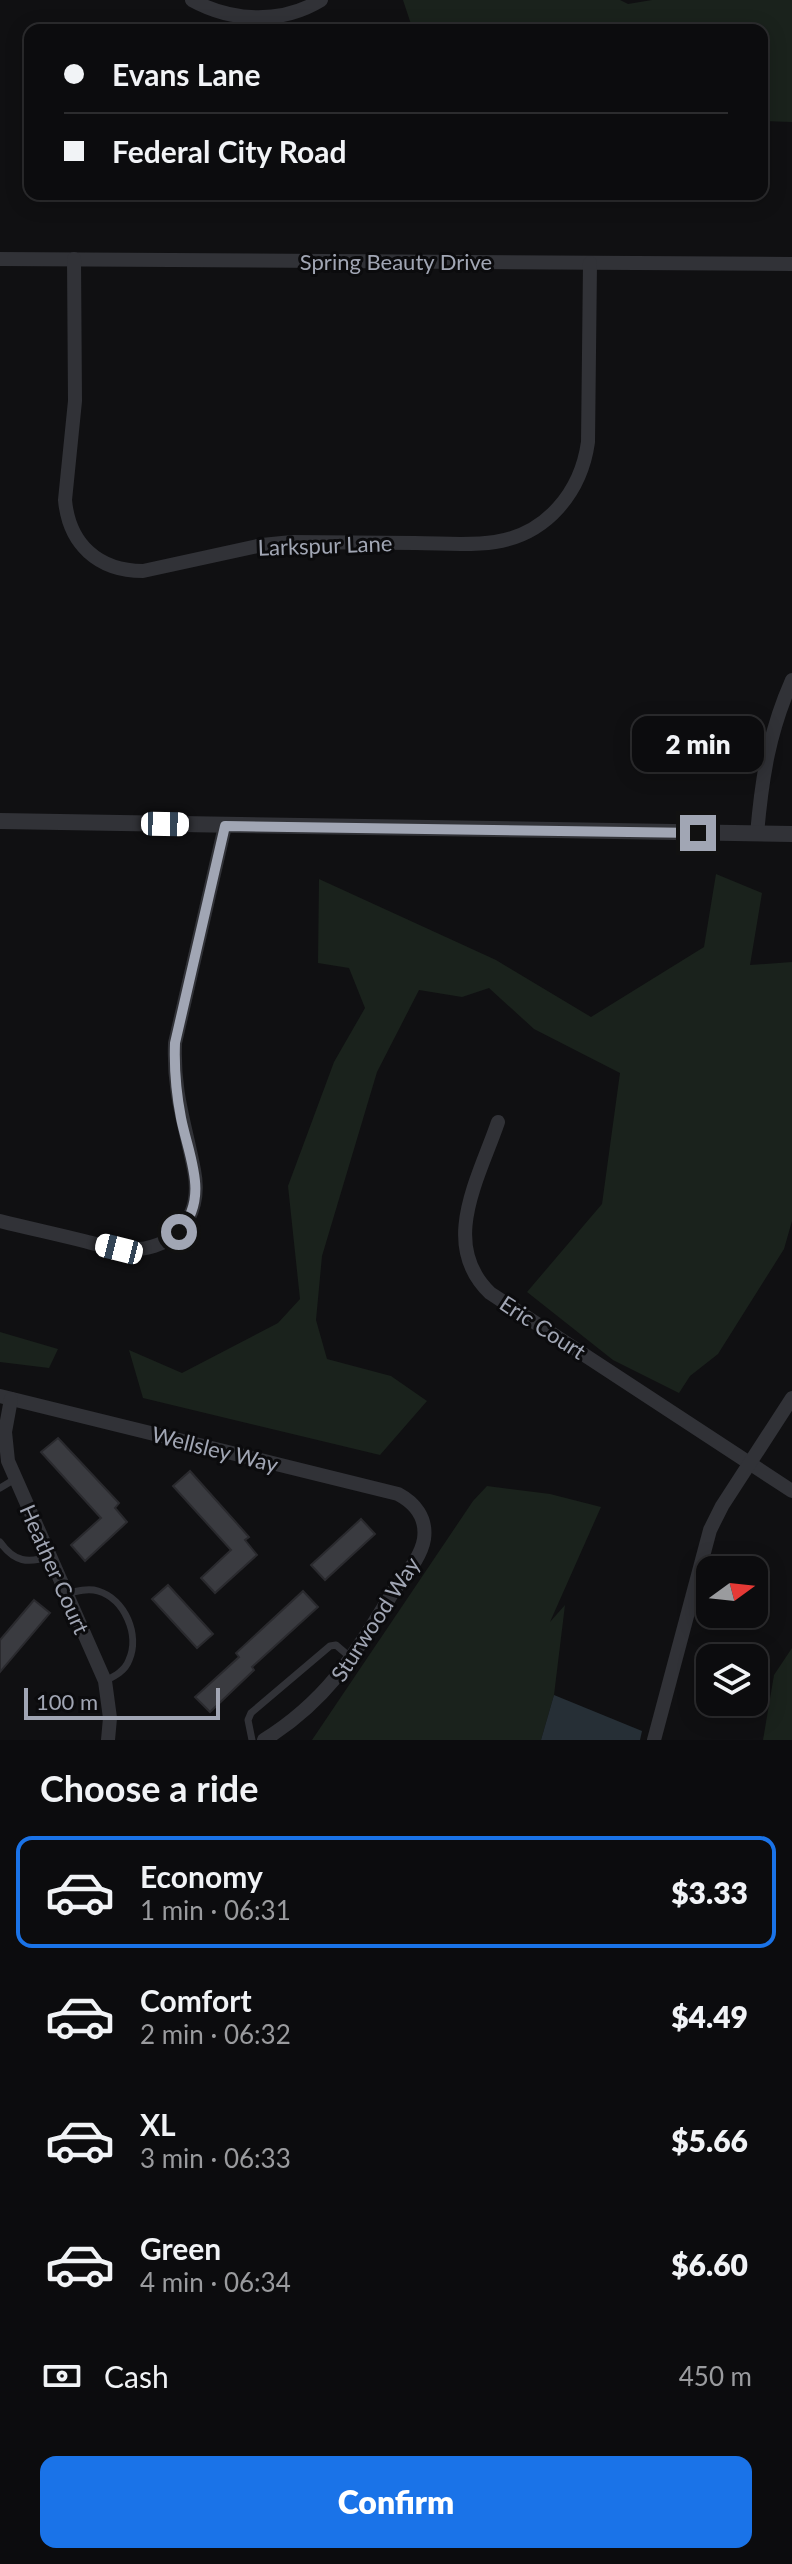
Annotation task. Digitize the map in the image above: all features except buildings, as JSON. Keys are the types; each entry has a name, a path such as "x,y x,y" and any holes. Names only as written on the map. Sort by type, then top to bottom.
{"street":[{"path":"192,0 220,13 258,18 295,12 321,0"},
{"name":"Spring Beauty Drive","path":"0,259 792,264"},
{"name":"Larkspur Lane","path":"74,259 75,401 65,500 67,516 71,531 90,555 127,571 143,571 262,545 292,542 496,542 529,531 545,521 570,494 586,459 590,263"},
{"path":"757,834 762,772 770,738 792,680"},
{"path":"0,821 792,834"},
{"path":"0,1221 119,1249 154,1246 179,1232 187,1223 196,1203 197,1192 174,1074 175,1043 225,826"},
{"name":"Eric Court","path":"498,1122 464,1227 466,1256 482,1284 490,1293 792,1491"},
{"name":"Heather Court","path":"5,1397 4,1447 15,1479 105,1681 110,1718 108,1740"},
{"name":"Wellsley Way","path":"5,1397 398,1494 408,1499 421,1515"},
{"path":"654,1740 703,1551 722,1506 792,1398"},
{"name":"Sturwood Way","path":"264,1740 309,1708 331,1687 352,1658 419,1552 424,1528 421,1515"}],"lane":[{"path":"0,1488 15,1479"},
{"path":"0,1542 9,1554 20,1561 33,1563 50,1556"},
{"path":"66,1594 95,1590 107,1594 115,1600 129,1621 133,1634 129,1660 117,1675 105,1681"},
{"path":"252,1740 248,1720 251,1713 330,1646 336,1645 352,1658"}],"shaded area":[{"path":"403,0 620,0 628,4 652,0 792,0 792,122 768,121 768,24 411,24"},
{"path":"716,874 762,893 750,965 792,962 792,1221 784,1249 718,1354 690,1376 679,1393 613,1360 527,1292 602,1204 620,1073 534,1029 489,988 462,997 419,990 377,1072 322,1256 316,1320 327,1359 391,1376 427,1401 380,1455 143,1398 129,1350 182,1373 278,1323 300,1299 288,1186 334,1062 365,1008 349,968 318,963 319,879 496,960 591,1017 704,947"},
{"path":"0,1332 58,1349 49,1368 0,1362"},
{"path":"487,1486 550,1494 601,1507 550,1622 565,1605 554,1695 541,1740 312,1740 473,1501"},
{"path":"792,1648 792,1740 763,1740 774,1675"},
{"path":"554,1695 642,1731 640,1740 541,1740"}],"route":[{"path":"179,1232 192,1214 197,1192 174,1074 175,1043 225,826 698,833"}]}
